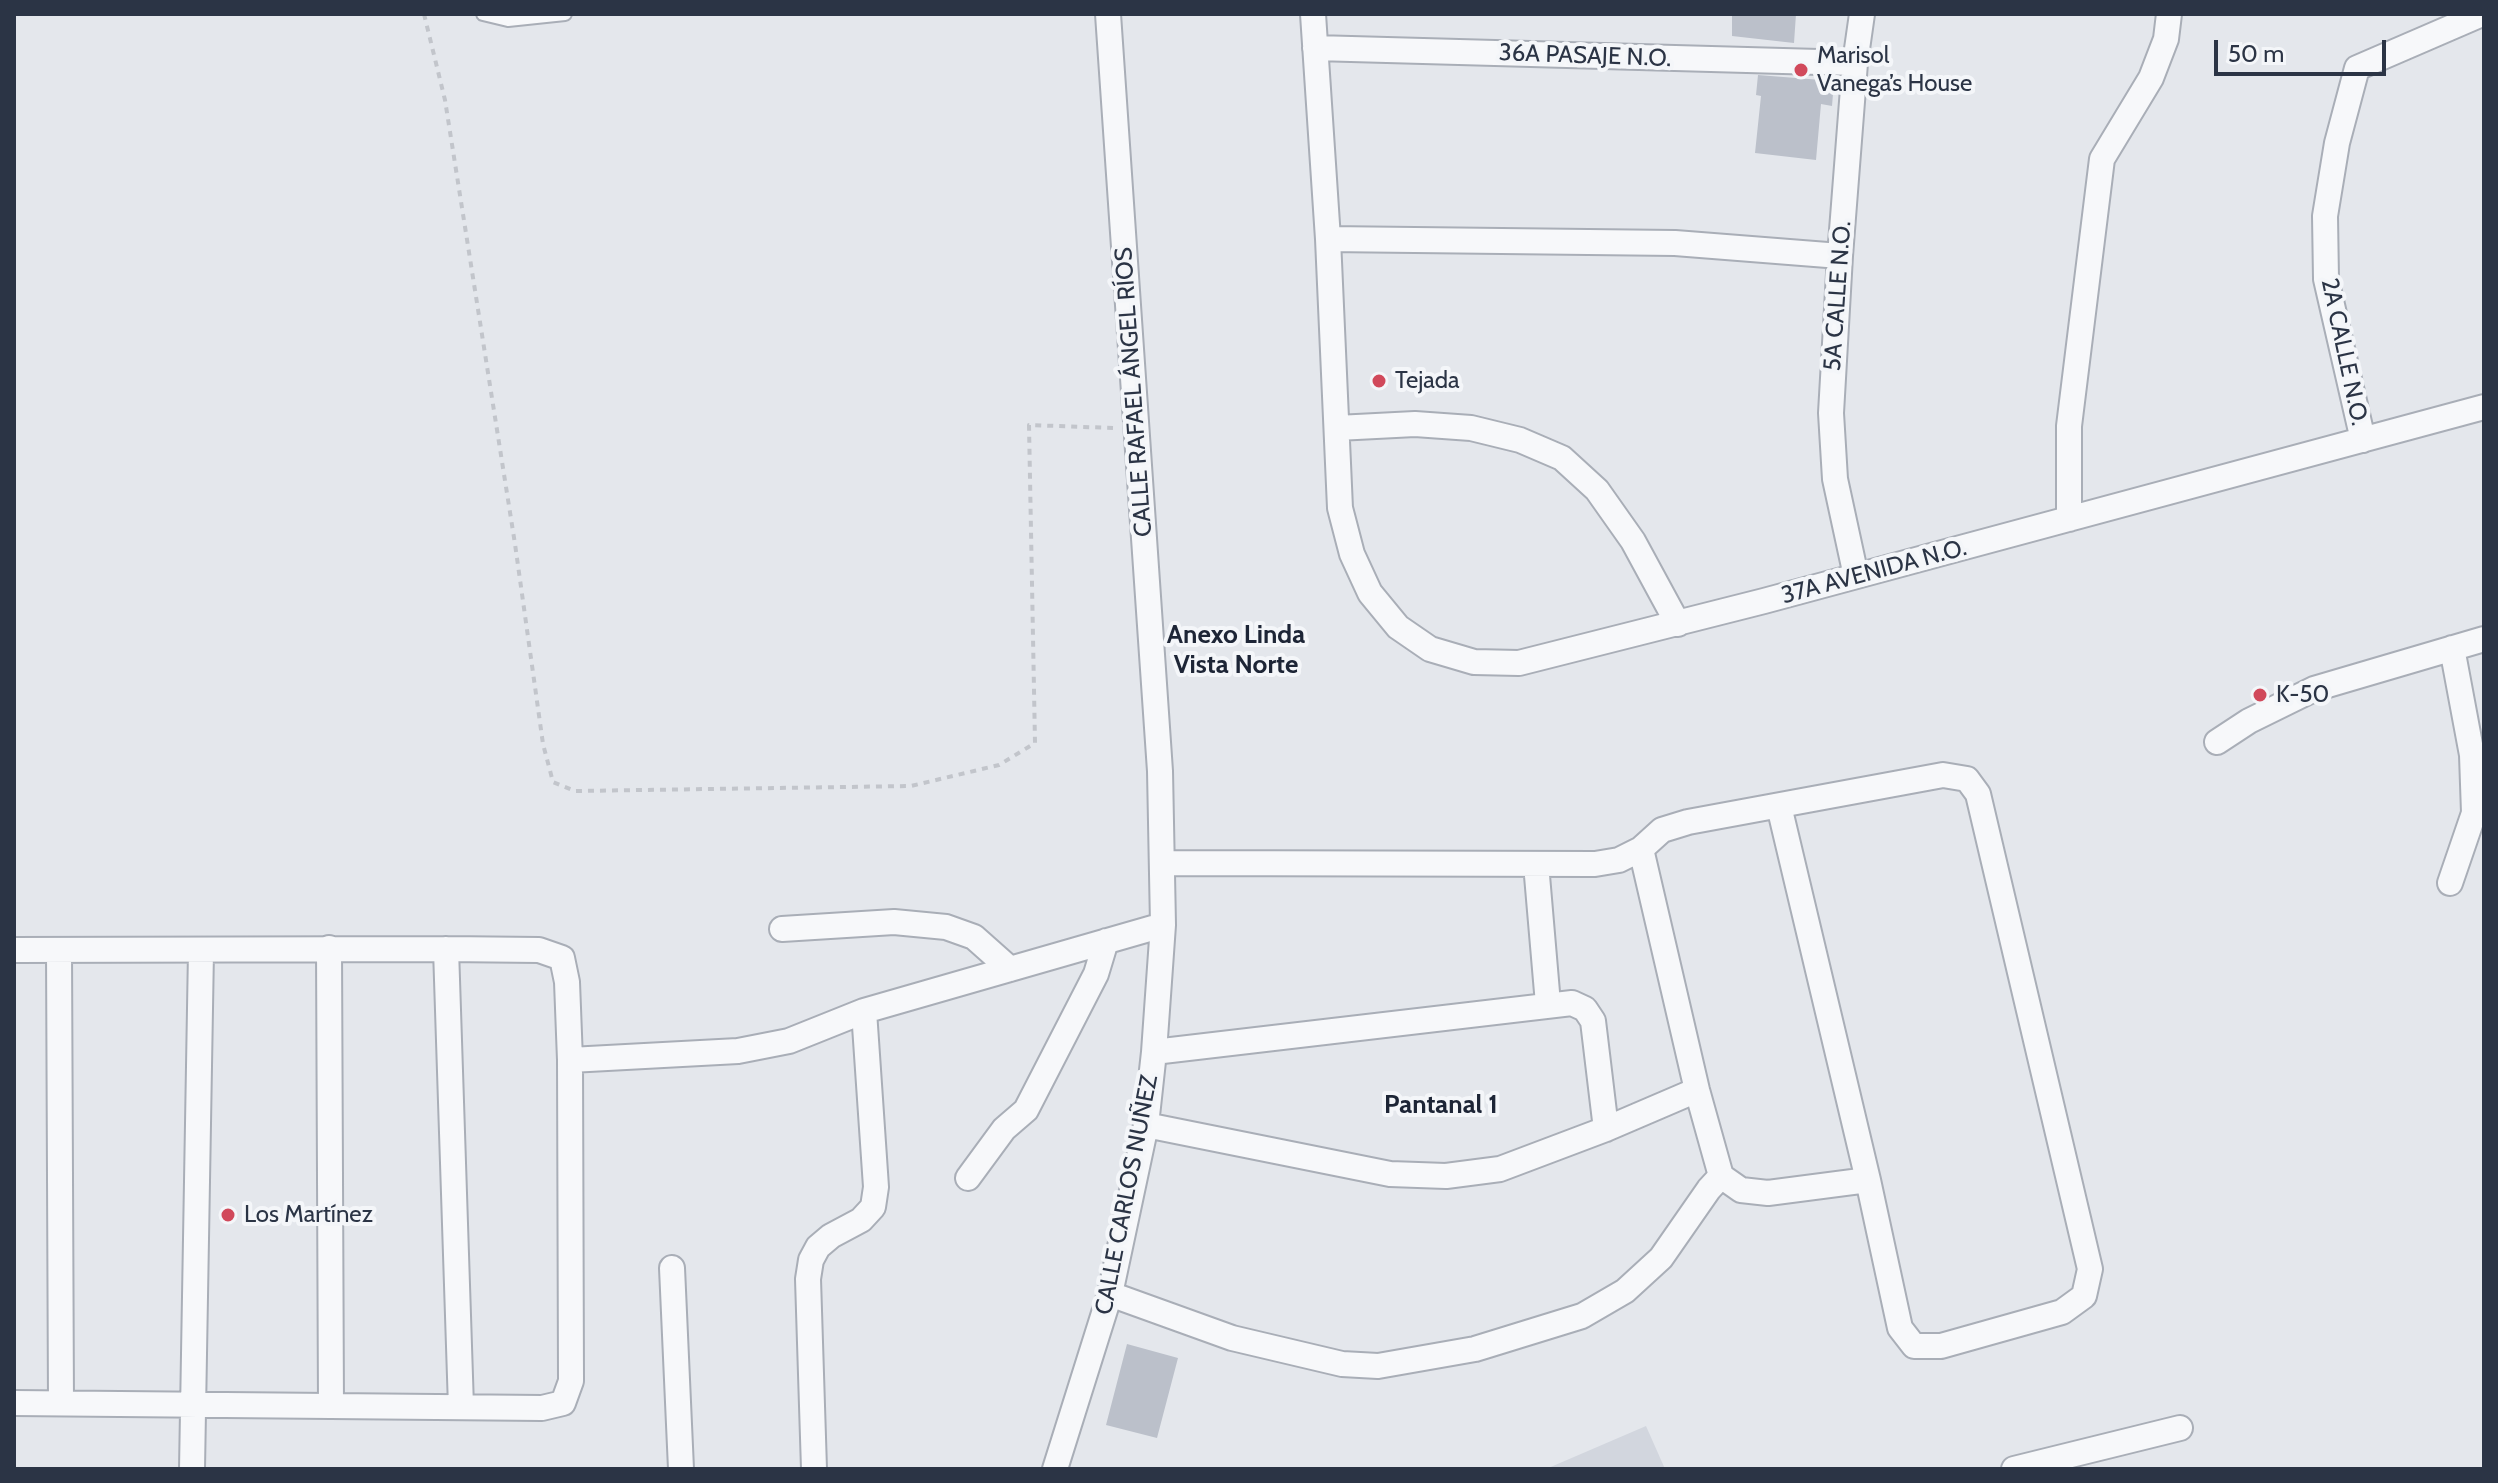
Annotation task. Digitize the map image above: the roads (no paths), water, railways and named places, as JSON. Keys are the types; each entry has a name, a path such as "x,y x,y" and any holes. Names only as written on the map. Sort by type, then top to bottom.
{"street":[{"name":"CALLE RAFAEL ÁNGEL RÍOS","path":"1108,14 1160,771"},
{"name":"37A AVENIDA N.O.","path":"1313,14 1328,239 1340,508 1352,554 1370,593 1398,627 1430,649 1474,662 1519,663 1678,624 2484,407"},
{"name":"5A CALLE N.O.","path":"1856,576 1835,479 1831,413 1840,256 1855,63 1862,14"},
{"path":"2069,519 2069,426 2102,159 2151,78 2166,39 2169,14"},
{"name":"2A CALLE N.O.","path":"2363,440 2326,279 2325,216 2337,143 2357,68 2482,14"},
{"name":"36A PASAJE N.O.","path":"1315,48 1855,63"},
{"path":"1328,239 1675,243 1840,256"},
{"path":"1337,428 1415,424 1471,428 1520,440 1562,458 1597,490 1633,541 1678,624"},
{"path":"2217,742 2249,721 2314,689 2484,639"},
{"path":"2450,883 2474,813 2472,755 2452,648"},
{"name":"CALLE CARLOS NUÑEZ","path":"1055,1469 1110,1294 1146,1125 1163,925 1160,771"},
{"path":"1164,863 1595,864 1619,860 1641,849 1662,830 1688,822 1943,775 1967,779 1978,794 2090,1269 2084,1296 2062,1312 1941,1346 1914,1346 1900,1328 1779,806"},
{"path":"1641,849 1697,1090 1721,1176 1741,1190 1768,1193 1868,1180"},
{"path":"1536,864 1548,1004"},
{"path":"782,929 894,922 946,927 974,937 1010,969"},
{"path":"570,1060 738,1051 789,1041 864,1011 1163,925"},
{"path":"968,1178 1004,1129 1026,1110 1096,974 1106,941"},
{"path":"329,948 331,1405"},
{"path":"446,949 461,1407"},
{"path":"14,950 539,950 562,958 567,982 570,1060 571,1381 563,1403 542,1408 14,1403"},
{"path":"59,950 61,1403"},
{"path":"192,1469 201,951"},
{"path":"1154,1052 1572,1003 1585,1009 1593,1021 1606,1129"},
{"path":"814,1469 808,1279 811,1260 818,1247 831,1236 861,1220 873,1207 876,1187 864,1011"},
{"path":"1146,1125 1390,1174 1446,1176 1500,1169 1697,1090"},
{"path":"1110,1294 1232,1338 1342,1364 1378,1366 1475,1349 1582,1316 1625,1291 1661,1258 1721,1176"},
{"path":"672,1268 681,1469"},
{"path":"2014,1469 2180,1428"}],"lane":[{"path":"483,14 508,20 565,14"}],"place":[{"name":"Marisol Vanega’s House","path":"1801,70"},
{"name":"Tejada","path":"1379,381"},
{"name":"K-50","path":"2260,695"},
{"name":"Los Martínez","path":"228,1215"}],"district":[{"name":"Anexo Linda Vista Norte","path":"1236,650"},
{"name":"Pantanal 1","path":"1441,1105"}]}
